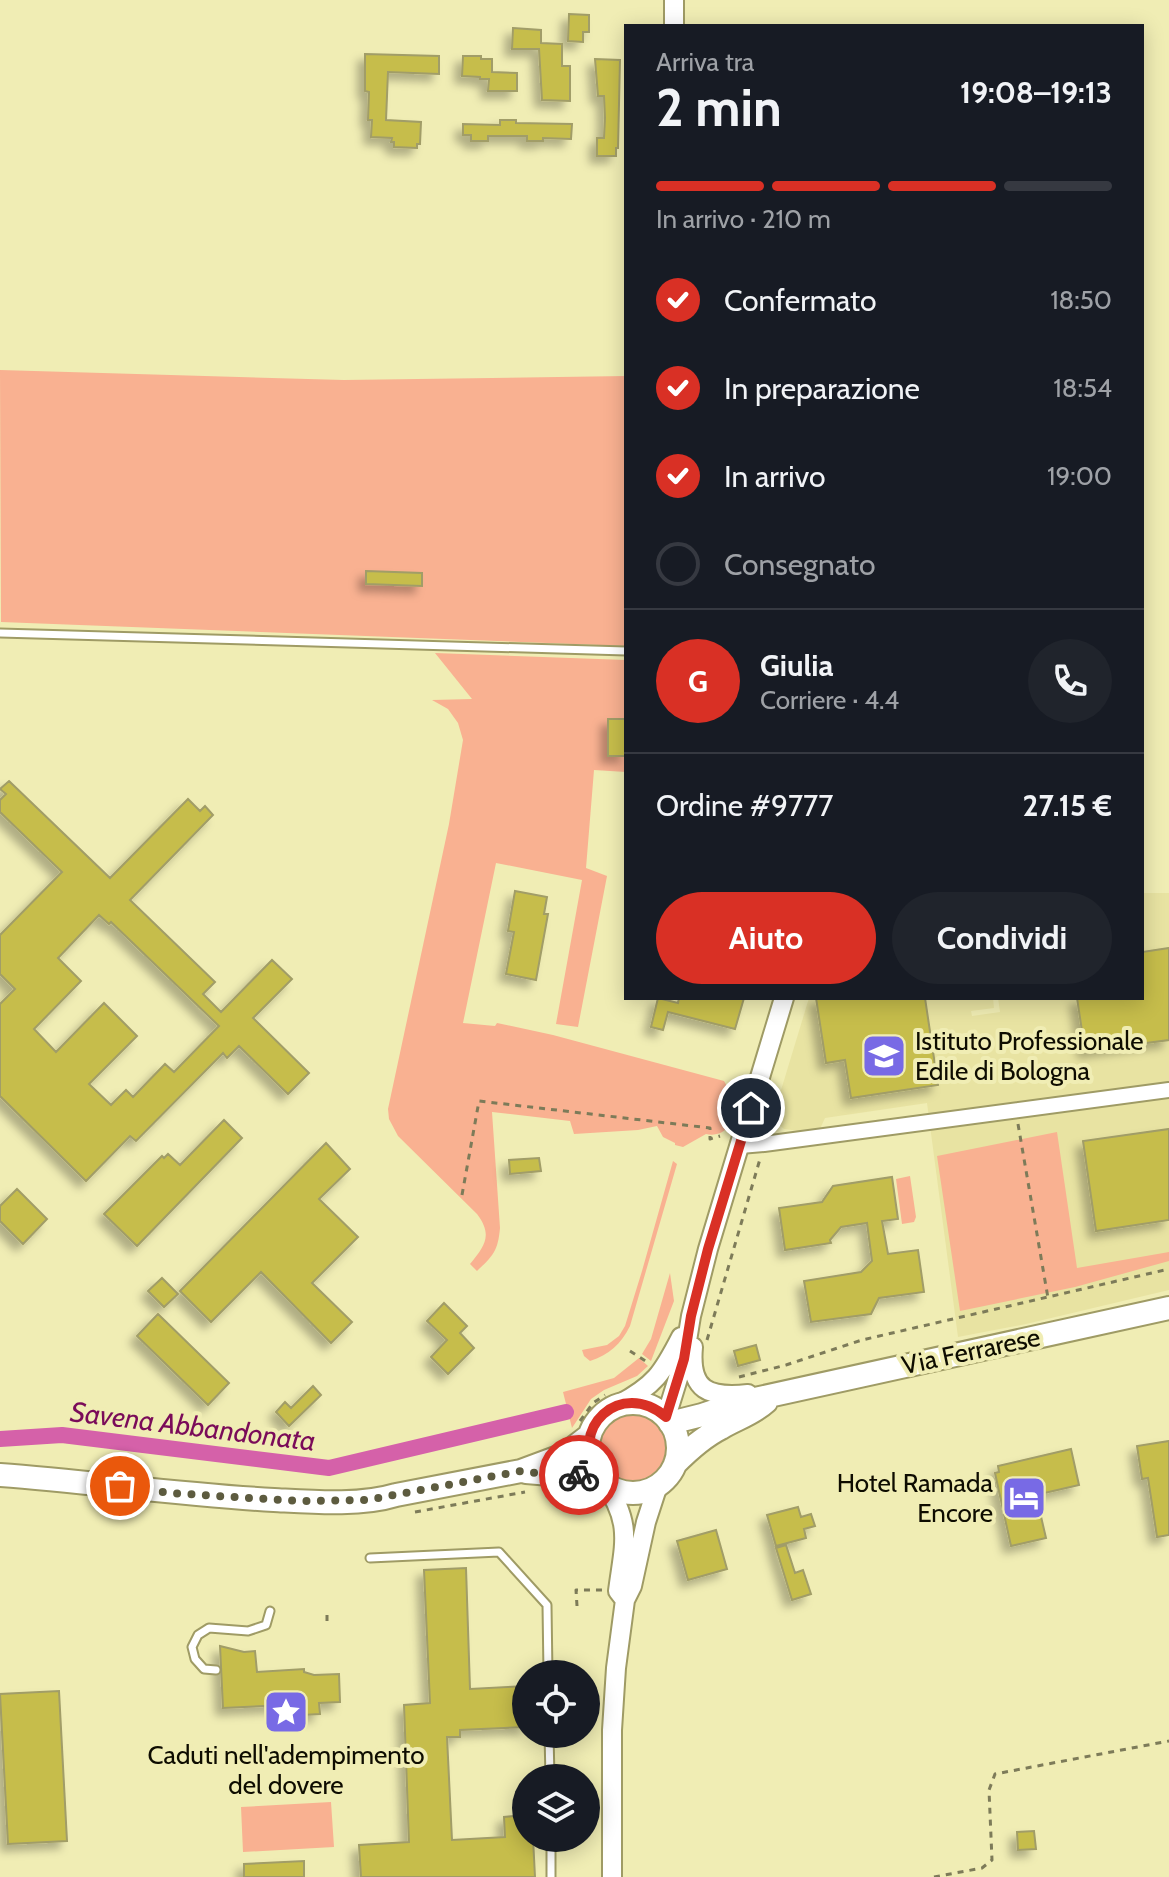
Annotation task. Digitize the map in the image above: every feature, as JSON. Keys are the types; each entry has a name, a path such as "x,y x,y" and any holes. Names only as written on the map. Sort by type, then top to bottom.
{"main road":[{"name":"Via Ferrarese","path":"668,1420 702,1415 733,1404 1169,1308"},
{"name":"Via Ferrarese","path":"675,1464 699,1442 723,1426 758,1410 773,1396"},
{"path":"633,1403 658,1410 668,1420 678,1443 675,1464 658,1485 631,1493 614,1489 602,1480 590,1462 588,1445 598,1419 618,1405 633,1403"},
{"path":"0,1475 170,1493 302,1501 381,1499 521,1471 564,1455 590,1435"},
{"path":"521,1471 572,1474 602,1480"}],"street":[{"path":"674,0 674,24"},
{"path":"668,1420 708,1249 783,1000"},
{"path":"740,1146 1169,1090"},
{"path":"618,1405 654,1382 691,1316"},
{"name":"Via Ferrarese","path":"691,1316 692,1366 705,1390 725,1397 773,1396"},
{"path":"602,1480 624,1521 625,1539 618,1591 625,1600"},
{"path":"612,1877 613,1693 625,1600 632,1586 658,1485"}],"lane":[{"path":"0,633 624,651"},
{"path":"370,1558 499,1552 547,1605 548,1660"},
{"path":"216,1670 204,1669 195,1659 192,1647 198,1635 209,1628 248,1631 266,1625 270,1611"},
{"path":"551,1852 551,1877"}],"path":[{"path":"462,1195 479,1101 710,1128 710,1139 720,1136"},
{"path":"1015,1111 1048,1298"},
{"path":"707,1338 764,1144"},
{"path":"729,1380 862,1340 1169,1269"},
{"path":"630,1351 652,1368"},
{"path":"405,1514 535,1490"},
{"path":"577,1606 576,1590 606,1588"},
{"path":"327,1615 327,1621"},
{"path":"934,1877 982,1868 992,1860 989,1790 995,1774 1169,1741"}],"shaded area":[{"path":"0,370 344,380 624,376 624,646 1,622"},
{"path":"435,653 624,660 624,772 594,770 586,868 607,876 578,1027 556,1024 582,880 496,863 463,1023 495,1026 497,1023 553,1035 724,1081 735,1106 733,1119 725,1130 713,1135 706,1134 683,1147 663,1137 657,1126 574,1134 570,1121 492,1112 500,1228 494,1252 477,1271 470,1264 485,1240 482,1221 398,1136 389,1119 388,1109 449,824 463,740 458,723 448,709 432,700 472,699"},
{"path":"1144,893 1169,893 1169,1290 958,1337 927,1103 825,1118 819,1131 807,1132 784,1129 777,1123 775,1110 808,1000 993,1000 994,1008 971,1011 972,1016 1000,1012 998,1000 1144,1000"},
{"path":"1057,1132 1077,1268 1169,1252 1169,1261 1075,1287 960,1311 937,1156"},
{"path":"673,1161 677,1164 630,1326 614,1348 590,1361 582,1350 607,1345 619,1336 625,1326"},
{"path":"910,1176 916,1217 914,1222 902,1224 896,1179"},
{"path":"670,1273 674,1301 651,1361 642,1354 651,1339"},
{"path":"639,1358 648,1366 637,1376 591,1399 572,1428 563,1392 614,1378"},
{"path":"633,1414 657,1424 667,1448 657,1472 633,1482 609,1472 599,1448 609,1424"},
{"path":"331,1802 334,1847 243,1852 241,1807"}],"building":[{"path":"569,14 589,15 589,32 583,32 583,42 568,41"},
{"path":"513,28 541,30 541,43 562,44 562,66 570,66 570,101 542,100 539,49 512,49"},
{"path":"365,54 439,56 439,74 388,72 386,120 421,122 417,148 394,147 392,138 371,137 369,92 365,91"},
{"path":"463,56 492,59 492,72 517,73 517,91 488,91 489,79 462,76"},
{"path":"595,59 620,60 616,156 597,156 597,138 604,138 605,118 604,96 598,96"},
{"path":"500,120 572,124 571,139 527,141 527,136 488,136 488,141 471,141 471,135 463,135 463,124 500,125"},
{"path":"366,571 422,573 422,586 366,584"},
{"path":"608,719 624,719 624,756 608,756"},
{"path":"9,781 110,878 188,799 200,811 205,806 213,815 130,900 215,982 203,994 221,1012 272,960 292,979 253,1018 309,1073 288,1094 239,1046 227,1058 223,1053 136,1141 130,1136 86,1181 0,1096 0,1004 15,989 0,974 0,935 62,872 0,812 0,800 6,794 0,789","holes":["99,915 109,924 111,922 219,1026 174,1072 165,1064 133,1097 126,1090 111,1105 89,1084 137,1036 104,1003 56,1052 34,1029 81,981 58,958"]},
{"path":"515,891 547,897 544,914 548,914 536,980 506,974 514,932 508,931"},
{"path":"1169,948 1169,1040 1085,1051 1077,1000 1144,1000 1144,952"},
{"path":"658,1000 678,1003 679,1000 743,1000 735,1029 668,1012 663,1030 651,1027"},
{"path":"816,1000 925,1000 938,1085 851,1098 845,1060 826,1063"},
{"path":"224,1120 242,1138 137,1246 104,1214 162,1156 164,1158 168,1154 180,1165"},
{"path":"1169,1129 1169,1220 1096,1231 1083,1141"},
{"path":"326,1143 350,1169 319,1199 358,1237 312,1283 352,1322 331,1343 261,1272 211,1322 180,1291"},
{"path":"539,1158 541,1171 510,1174 509,1160"},
{"path":"892,1177 898,1219 882,1221 888,1254 918,1250 924,1292 879,1298 871,1314 811,1322 804,1281 861,1272 872,1261 867,1223 841,1227 830,1240 831,1243 785,1250 779,1208 822,1202 833,1186"},
{"path":"17,1189 47,1219 23,1244 0,1221 0,1206"},
{"path":"162,1278 178,1294 164,1307 148,1291"},
{"path":"444,1303 467,1326 460,1333 474,1348 448,1374 431,1357 447,1340 427,1321"},
{"path":"158,1314 229,1383 208,1405 137,1336"},
{"path":"756,1345 760,1360 738,1366 734,1351"},
{"path":"313,1386 321,1395 289,1426 276,1412 285,1402 291,1408"},
{"path":"1169,1441 1169,1535 1157,1537 1148,1478 1142,1479 1137,1446"},
{"path":"1071,1449 1079,1485 1040,1494 1043,1507 1039,1508 1046,1538 1011,1546 995,1473 999,1472 998,1466"},
{"path":"798,1507 801,1517 811,1514 815,1526 804,1529 806,1538 776,1546 767,1515"},
{"path":"716,1530 727,1569 688,1580 677,1541"},
{"path":"786,1545 795,1573 803,1570 811,1594 792,1600 776,1548"},
{"path":"466,1568 470,1689 512,1687 512,1728 460,1730 460,1737 447,1737 452,1840 505,1837 504,1817 512,1816 512,1852 534,1852 535,1877 361,1877 359,1845 409,1842 404,1705 430,1703 424,1570"},
{"path":"220,1646 244,1652 255,1651 257,1672 304,1669 304,1672 314,1675 339,1674 340,1702 319,1703 320,1714 284,1716 284,1705 223,1708"},
{"path":"59,1691 67,1841 8,1844 0,1694"},
{"path":"1034,1831 1036,1849 1018,1850 1017,1832"},
{"path":"304,1861 304,1877 244,1877 244,1864"}],"waterway":[{"name":"Savena Abbandonata","path":"0,1439 62,1435 329,1468 566,1412"}],"way so far":[{"path":"120,1486 170,1493 302,1501 368,1500 521,1471 579,1475"}],"place":[{"name":"Istituto Professionale Edile di Bologna","path":"884,1056"},
{"name":"Hotel Ramada Encore","path":"1024,1498"},
{"name":"Caduti nell'adempimento del dovere","path":"286,1712"}],"route":[{"path":"579,1475 599,1478 590,1462 588,1445 594,1425 603,1414 618,1405 633,1403 651,1406 666,1417 684,1359 708,1249 751,1108"}]}
